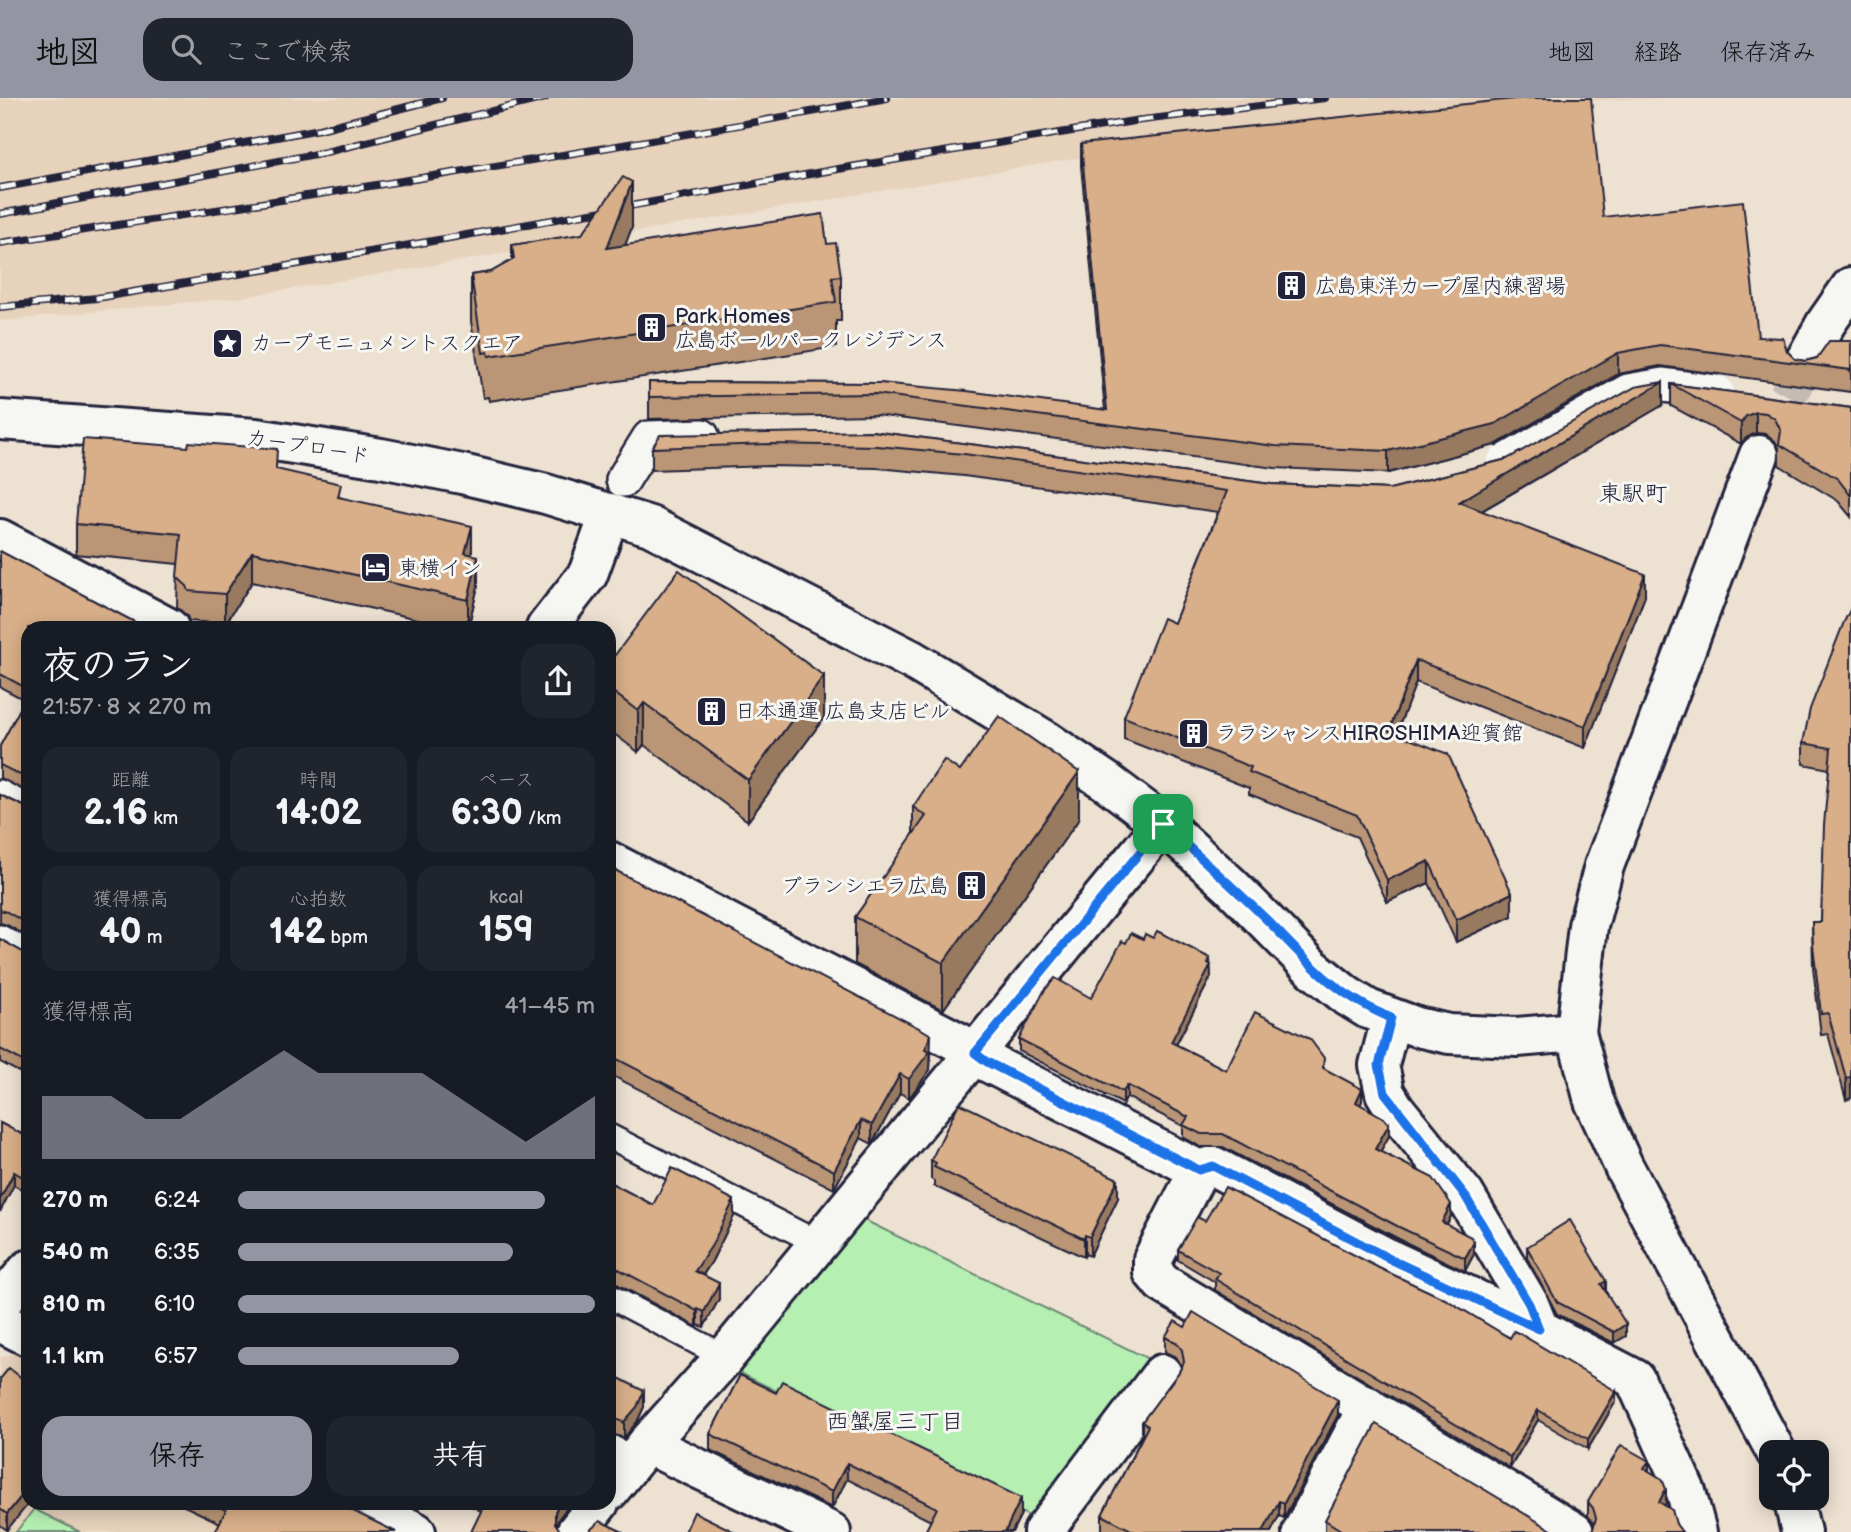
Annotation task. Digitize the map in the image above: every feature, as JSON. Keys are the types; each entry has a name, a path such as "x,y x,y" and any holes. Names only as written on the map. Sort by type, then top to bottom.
{"street":[{"path":"1805,361 1826,323 1851,287"},
{"path":"1477,470 1502,464 1628,391 1663,385 1750,397"},
{"name":"カープロード","path":"0,420 256,438 462,474 546,494 617,496 650,526 912,660 1045,740 1107,782 1163,824 1230,885 1311,967 1368,1009 1449,1034 1517,1037 1576,1032"},
{"path":"551,621 588,574 617,496 649,438 728,435"},
{"path":"1759,455 1604,866 1588,926 1576,1032 1594,1101 1624,1167 1770,1440"},
{"path":"0,539 156,621"},
{"path":"616,1478 630,1450 725,1357 1163,824"},
{"path":"616,865 975,1053 987,1062 1199,1170 1213,1166 1390,1259 1539,1329 1636,1379 1686,1492 1697,1532"},
{"path":"1391,1018 1379,1065 1385,1093 1464,1194 1529,1304 1539,1329"},
{"path":"1199,1170 1153,1259 1152,1266 1157,1278 1574,1532"},
{"path":"0,1304 21,1278"},
{"path":"0,1322 21,1332"},
{"path":"1043,1532 1162,1374"},
{"path":"1302,1532 1368,1406"},
{"path":"630,1450 831,1532"},
{"path":"373,1510 416,1532"},
{"path":"576,1532 593,1510"},
{"path":"1796,1510 1801,1532"}],"lane":[{"path":"0,792 21,803"},
{"path":"0,937 21,948"},
{"path":"616,1140 818,1243"},
{"path":"616,1300 725,1357"}],"shaded area":[{"path":"0,98 1667,98 1591,100 1079,158 242,297 0,321"},
{"path":"21,1352 21,1510 351,1510 395,1532 0,1532 0,1357"}],"green space":[{"path":"856,1216 1157,1363 1039,1521 730,1368"},
{"path":"36,1510 80,1532 16,1532"}],"building":[{"name":"広島東洋カープ屋内練習場","path":"1524,98 1591,98 1603,217 1743,201 1758,337 1783,338 1787,351 1795,359 1805,361 1817,358 1829,341 1851,341 1851,370 1660,345 1618,353 1495,424 1388,451 1275,446 876,394 649,397 649,382 879,383 967,391 1107,410 1081,144"},
{"path":"623,177 632,182 607,248 823,214 827,244 836,243 841,276 832,277 836,302 489,356 488,352 483,353 471,275 491,272 514,259 512,245 582,234"},
{"name":"ララシャンスHIROSHIMA迎賓館","path":"1663,382 1459,502 1645,574 1585,726 1416,660 1389,731 1448,754 1512,893 1456,920 1429,861 1387,880 1357,815 1249,772 1251,767 1124,717 1163,618 1174,623 1227,491 964,454 877,446 770,444 652,448 660,435 872,431 1271,484 1390,489 1507,459 1635,387"},
{"path":"1671,384 1851,408 1851,496 1838,479 1779,444 1781,431 1775,419 1766,413 1756,412 1746,416 1741,423"},
{"path":"83,439 188,447 189,442 277,449 276,469 341,484 338,497 472,526 465,553 478,556 468,600 252,552 225,594 189,591 177,577 181,534 76,524"},
{"path":"0,551 133,621 21,621 21,685 0,674"},
{"name":"日本通運 広島支店ビル","path":"679,570 824,676 748,780 644,703 638,711 616,694 616,654"},
{"path":"1851,608 1851,1077 1846,1078 1828,1013 1821,1014 1813,945 1812,922 1821,922 1824,825 1831,748 1803,743 1810,709"},
{"path":"21,707 21,776 0,765 0,746"},
{"name":"ブランシエラ広島","path":"999,716 1079,772 943,963 855,917 926,816 913,807 944,760 960,771"},
{"path":"0,795 21,805 21,920 0,910"},
{"path":"616,871 931,1035 925,1049 930,1051 909,1079 900,1074 872,1125 861,1120 834,1171 616,1059"},
{"path":"1157,931 1210,958 1208,963 1211,965 1171,1042 1226,1070 1255,1012 1310,1039 1324,1058 1323,1068 1362,1089 1356,1102 1384,1118 1389,1124 1375,1149 1433,1178 1451,1204 1442,1222 1471,1237 1474,1242 1465,1258 1399,1227 1223,1134 1201,1134 1183,1125 1188,1117 1127,1085 1123,1092 1019,1039 1044,991 1055,978 1091,998 1122,941 1126,943 1131,933 1143,939 1145,934 1153,938"},
{"path":"0,939 21,951 21,1060 0,1049"},
{"path":"959,1103 1118,1179 1090,1237 1085,1235 1084,1239 934,1167 936,1163 931,1160"},
{"path":"0,1123 21,1134 21,1176 14,1172 0,1199"},
{"path":"672,1168 734,1200 712,1245 695,1271 719,1283 704,1312 698,1309 697,1311 616,1268 616,1186 653,1205"},
{"path":"1225,1187 1379,1268 1445,1299 1510,1338 1514,1331 1520,1334 1616,1391 1588,1439 1538,1410 1510,1457 1215,1279 1219,1273 1178,1250 1197,1217 1205,1221"},
{"path":"1570,1220 1606,1281 1601,1284 1626,1324 1614,1332 1557,1302 1527,1247"},
{"path":"1193,1312 1338,1400 1284,1503 1279,1501 1263,1532 1135,1532 1102,1515 1148,1426 1142,1422 1184,1362 1182,1350 1176,1342 1165,1337 1175,1321 1185,1327"},
{"path":"9,1368 21,1377 21,1497 7,1514 0,1509 0,1379"},
{"path":"740,1375 776,1393 782,1381 1021,1498 1005,1532 925,1532 937,1508 847,1463 832,1492 710,1434"},
{"path":"616,1377 644,1391 637,1407 624,1422 616,1419"},
{"path":"1376,1424 1555,1532 1344,1532 1325,1520"},
{"path":"1621,1445 1649,1461 1644,1468 1662,1479 1666,1489 1659,1502 1672,1510 1676,1524 1682,1532 1589,1532 1593,1529 1596,1518 1588,1502"},
{"path":"226,1510 351,1510 396,1532 215,1532"},
{"path":"482,1510 556,1510 555,1523 561,1532 471,1532"},
{"path":"694,1512 735,1532 685,1532"},
{"path":"600,1521 623,1532 588,1532"}],"tunnel":[{"path":"1763,447 1805,361"}],"railway":[{"path":"0,188 320,129 442,98"},
{"path":"0,214 326,152 545,98"},
{"path":"0,243 555,156 887,98"},
{"path":"0,307 97,298 844,168 1134,121 1325,98"}],"place":[{"name":"広島東洋カープ屋内練習場","path":"1292,286"},
{"name":"Park Homes 広島ボールパークレジデンス","path":"652,328"},
{"name":"カープモニュメントスクエア","path":"228,343"},
{"name":"東横イン","path":"375,568"},
{"name":"日本通運 広島支店ビル","path":"712,711"},
{"name":"ララシャンスHIROSHIMA迎賓館","path":"1193,733"},
{"name":"ブランシエラ広島","path":"972,886"}],"district":[{"name":"東駅町","path":"1633,494"},
{"name":"西蟹屋三丁目","path":"895,1422"}],"route":[{"path":"1163,824 1230,885 1329,983 1368,1009 1391,1018 1379,1065 1385,1093 1464,1194 1529,1304 1539,1329 1390,1259 1213,1166 1199,1170 987,1062 975,1053 1163,824"}]}
